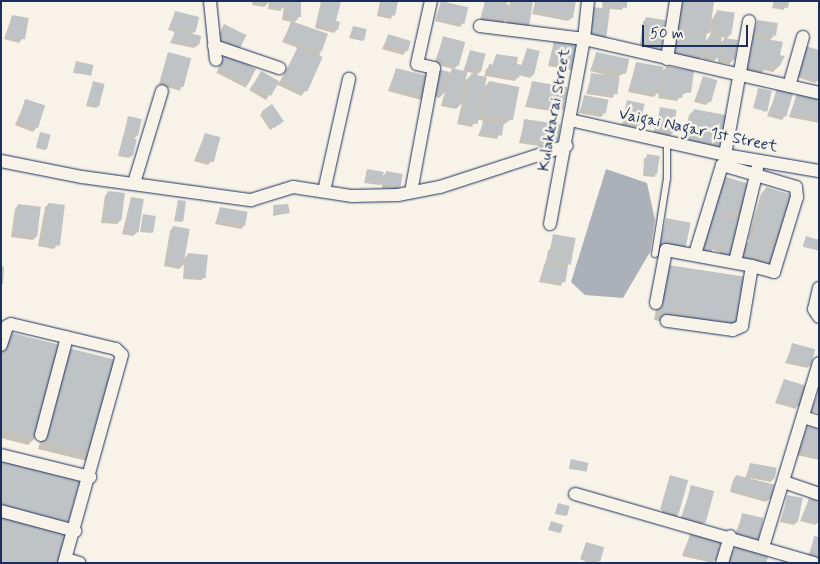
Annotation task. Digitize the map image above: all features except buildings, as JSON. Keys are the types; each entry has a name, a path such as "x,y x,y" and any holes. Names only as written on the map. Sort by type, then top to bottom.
{"street":[{"path":"210,1 216,60"},
{"path":"411,192 434,68 417,64 431,1"},
{"name":"Kulakkarai Street","path":"550,224 566,146 584,39 588,1"},
{"path":"667,59 676,1"},
{"path":"725,155 737,74 748,21"},
{"path":"480,26 584,39 819,93"},
{"path":"789,86 802,37"},
{"path":"214,46 280,68"},
{"path":"324,191 349,79"},
{"path":"134,183 162,91"},
{"name":"Vaigai Nagar 1st Street","path":"570,120 725,155 819,171"},
{"path":"1,160 82,178 134,183 251,200 293,187 370,196 411,192 440,187 566,146"},
{"path":"734,262 764,161"},
{"path":"656,303 666,250 695,254 774,272 798,197 796,187 722,165 695,254"},
{"path":"667,321 733,330 742,326 752,266"},
{"path":"819,288 814,309 819,316"},
{"path":"1,345 7,326 11,324 116,349 122,355 75,532 65,561 79,563"},
{"path":"41,435 67,337"},
{"path":"763,547 819,363"},
{"path":"803,417 819,422"},
{"path":"1,455 90,477"},
{"path":"784,482 819,494"},
{"path":"575,494 730,536 814,563"},
{"path":"1,511 75,532"},
{"path":"722,563 730,536"}],"lane":[{"path":"655,254 667,178 667,143"}],"shaded area":[{"path":"606,169 647,183 655,220 650,252 623,298 585,295 571,282"}]}
